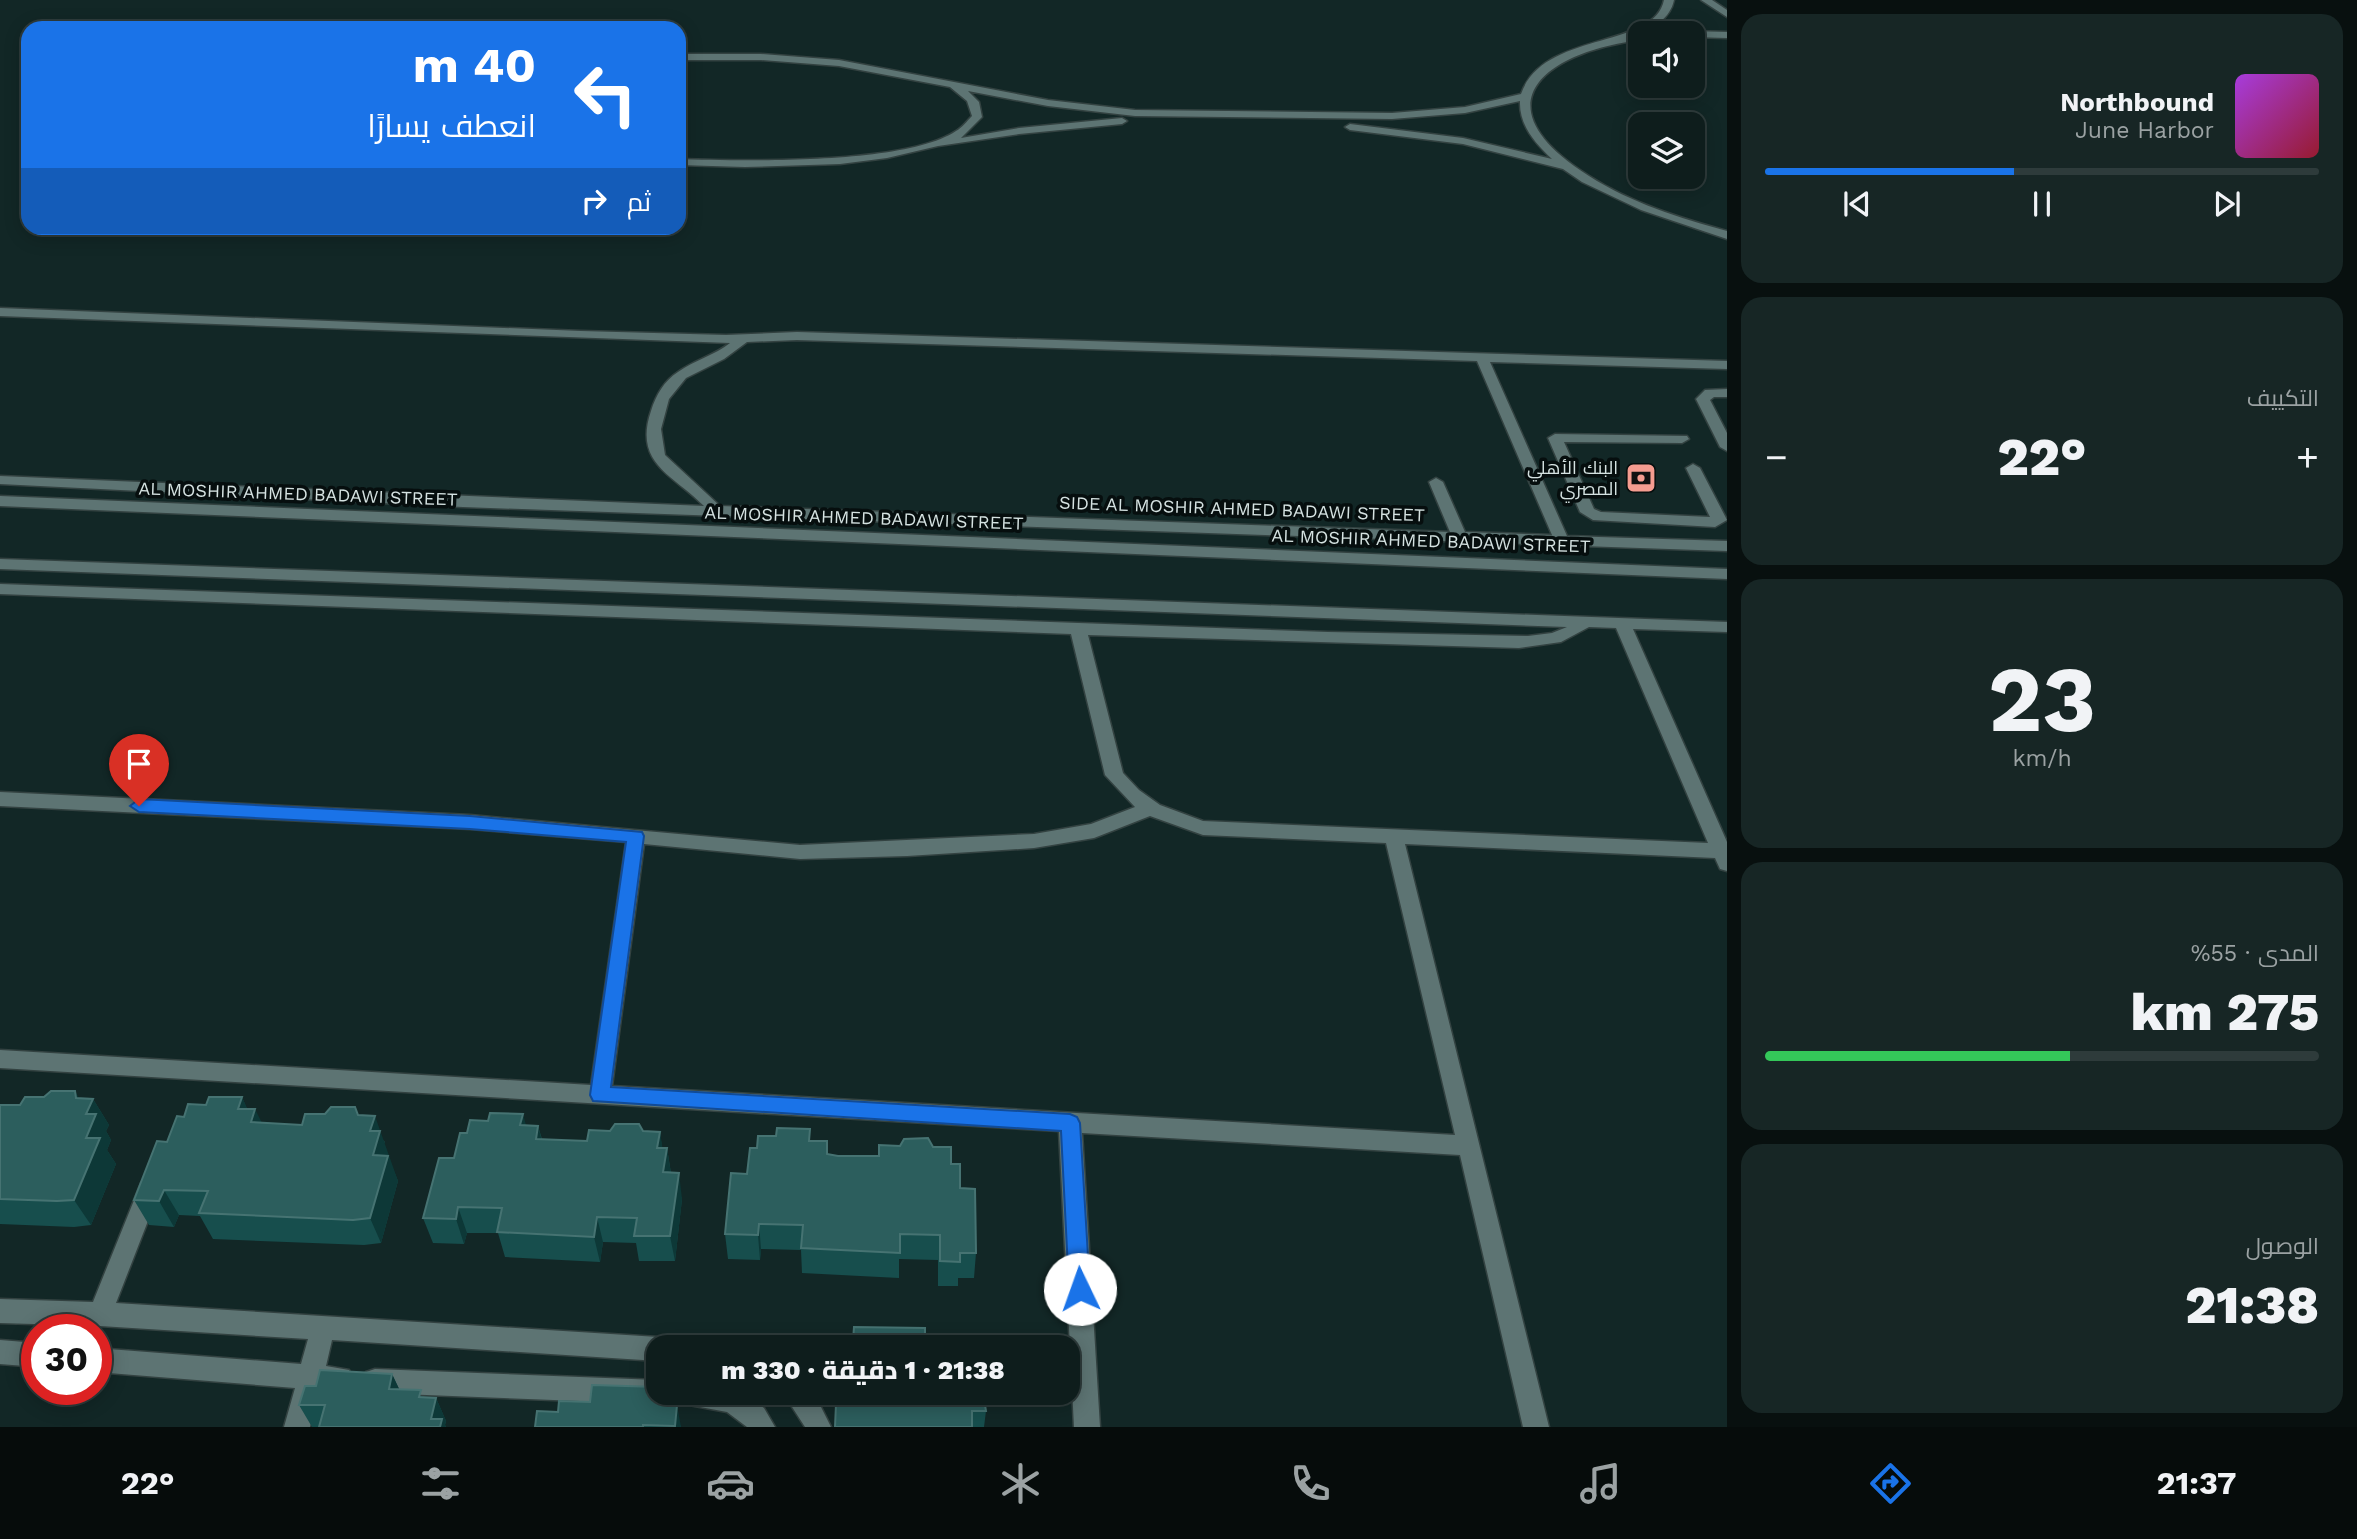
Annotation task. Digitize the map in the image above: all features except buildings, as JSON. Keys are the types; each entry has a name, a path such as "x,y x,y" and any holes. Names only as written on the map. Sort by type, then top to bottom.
{"street":[{"path":"1613,41 1659,19 1667,11 1670,0"},
{"path":"1706,0 1727,15"},
{"path":"1705,34 1727,35"},
{"path":"1628,39 1579,50 1553,62 1535,78 1526,96 1526,115 1536,135 1569,167 1628,201 1727,235"},
{"path":"686,57 814,60 864,66 1069,107 1146,113 1392,116 1465,110 1526,96"},
{"path":"935,79 965,93 977,110 974,123 969,129 942,144"},
{"path":"686,162 755,164 823,161 887,154 1019,131 1109,122 1317,126 1436,137 1569,167"},
{"path":"0,312 581,335 744,338 797,336 1727,365"},
{"path":"716,511 704,495 668,468 656,451 653,432 662,398 675,382 744,338"},
{"path":"1482,358 1561,539"},
{"path":"1727,393 1710,393 1703,396 1720,420 1727,447"},
{"path":"1682,439 1555,438 1592,515 1708,523 1719,520 1693,468"},
{"name":"SIDE AL MOSHIR AHMED BADAWI STREET","path":"0,480 835,516 1727,546"},
{"path":"1436,482 1459,535"},
{"name":"AL MOSHIR AHMED BADAWI STREET","path":"0,501 1471,561 1727,574"},
{"path":"832,537 835,516"},
{"path":"1666,520 1679,544"},
{"path":"0,564 1727,627"},
{"path":"0,589 537,606 1328,638 1536,642 1566,635 1587,621"},
{"path":"1321,611 1328,638"},
{"path":"1078,629 1114,775 1128,794 1149,809 1174,821 1203,828 1394,836 1724,858 1622,623"},
{"path":"0,799 470,822 800,852 1034,841 1094,831 1149,809"},
{"path":"600,1095 636,836"},
{"path":"1394,836 1536,1427"},
{"path":"0,1059 1469,1146"},
{"path":"1070,1123 1087,1427"},
{"path":"0,1311 100,1314 159,1164"},
{"path":"112,1315 646,1348"},
{"path":"297,1427 323,1329"},
{"path":"0,1352 21,1354"},
{"path":"112,1361 454,1386 646,1392"},
{"path":"739,1405 755,1414 762,1427"},
{"path":"807,1405 818,1427"}],"place":[{"name":"البنك الأهلي المصري","path":"1641,478"}],"route":[{"path":"139,806 470,822 636,836 600,1095 1070,1123 1080,1289"}]}
